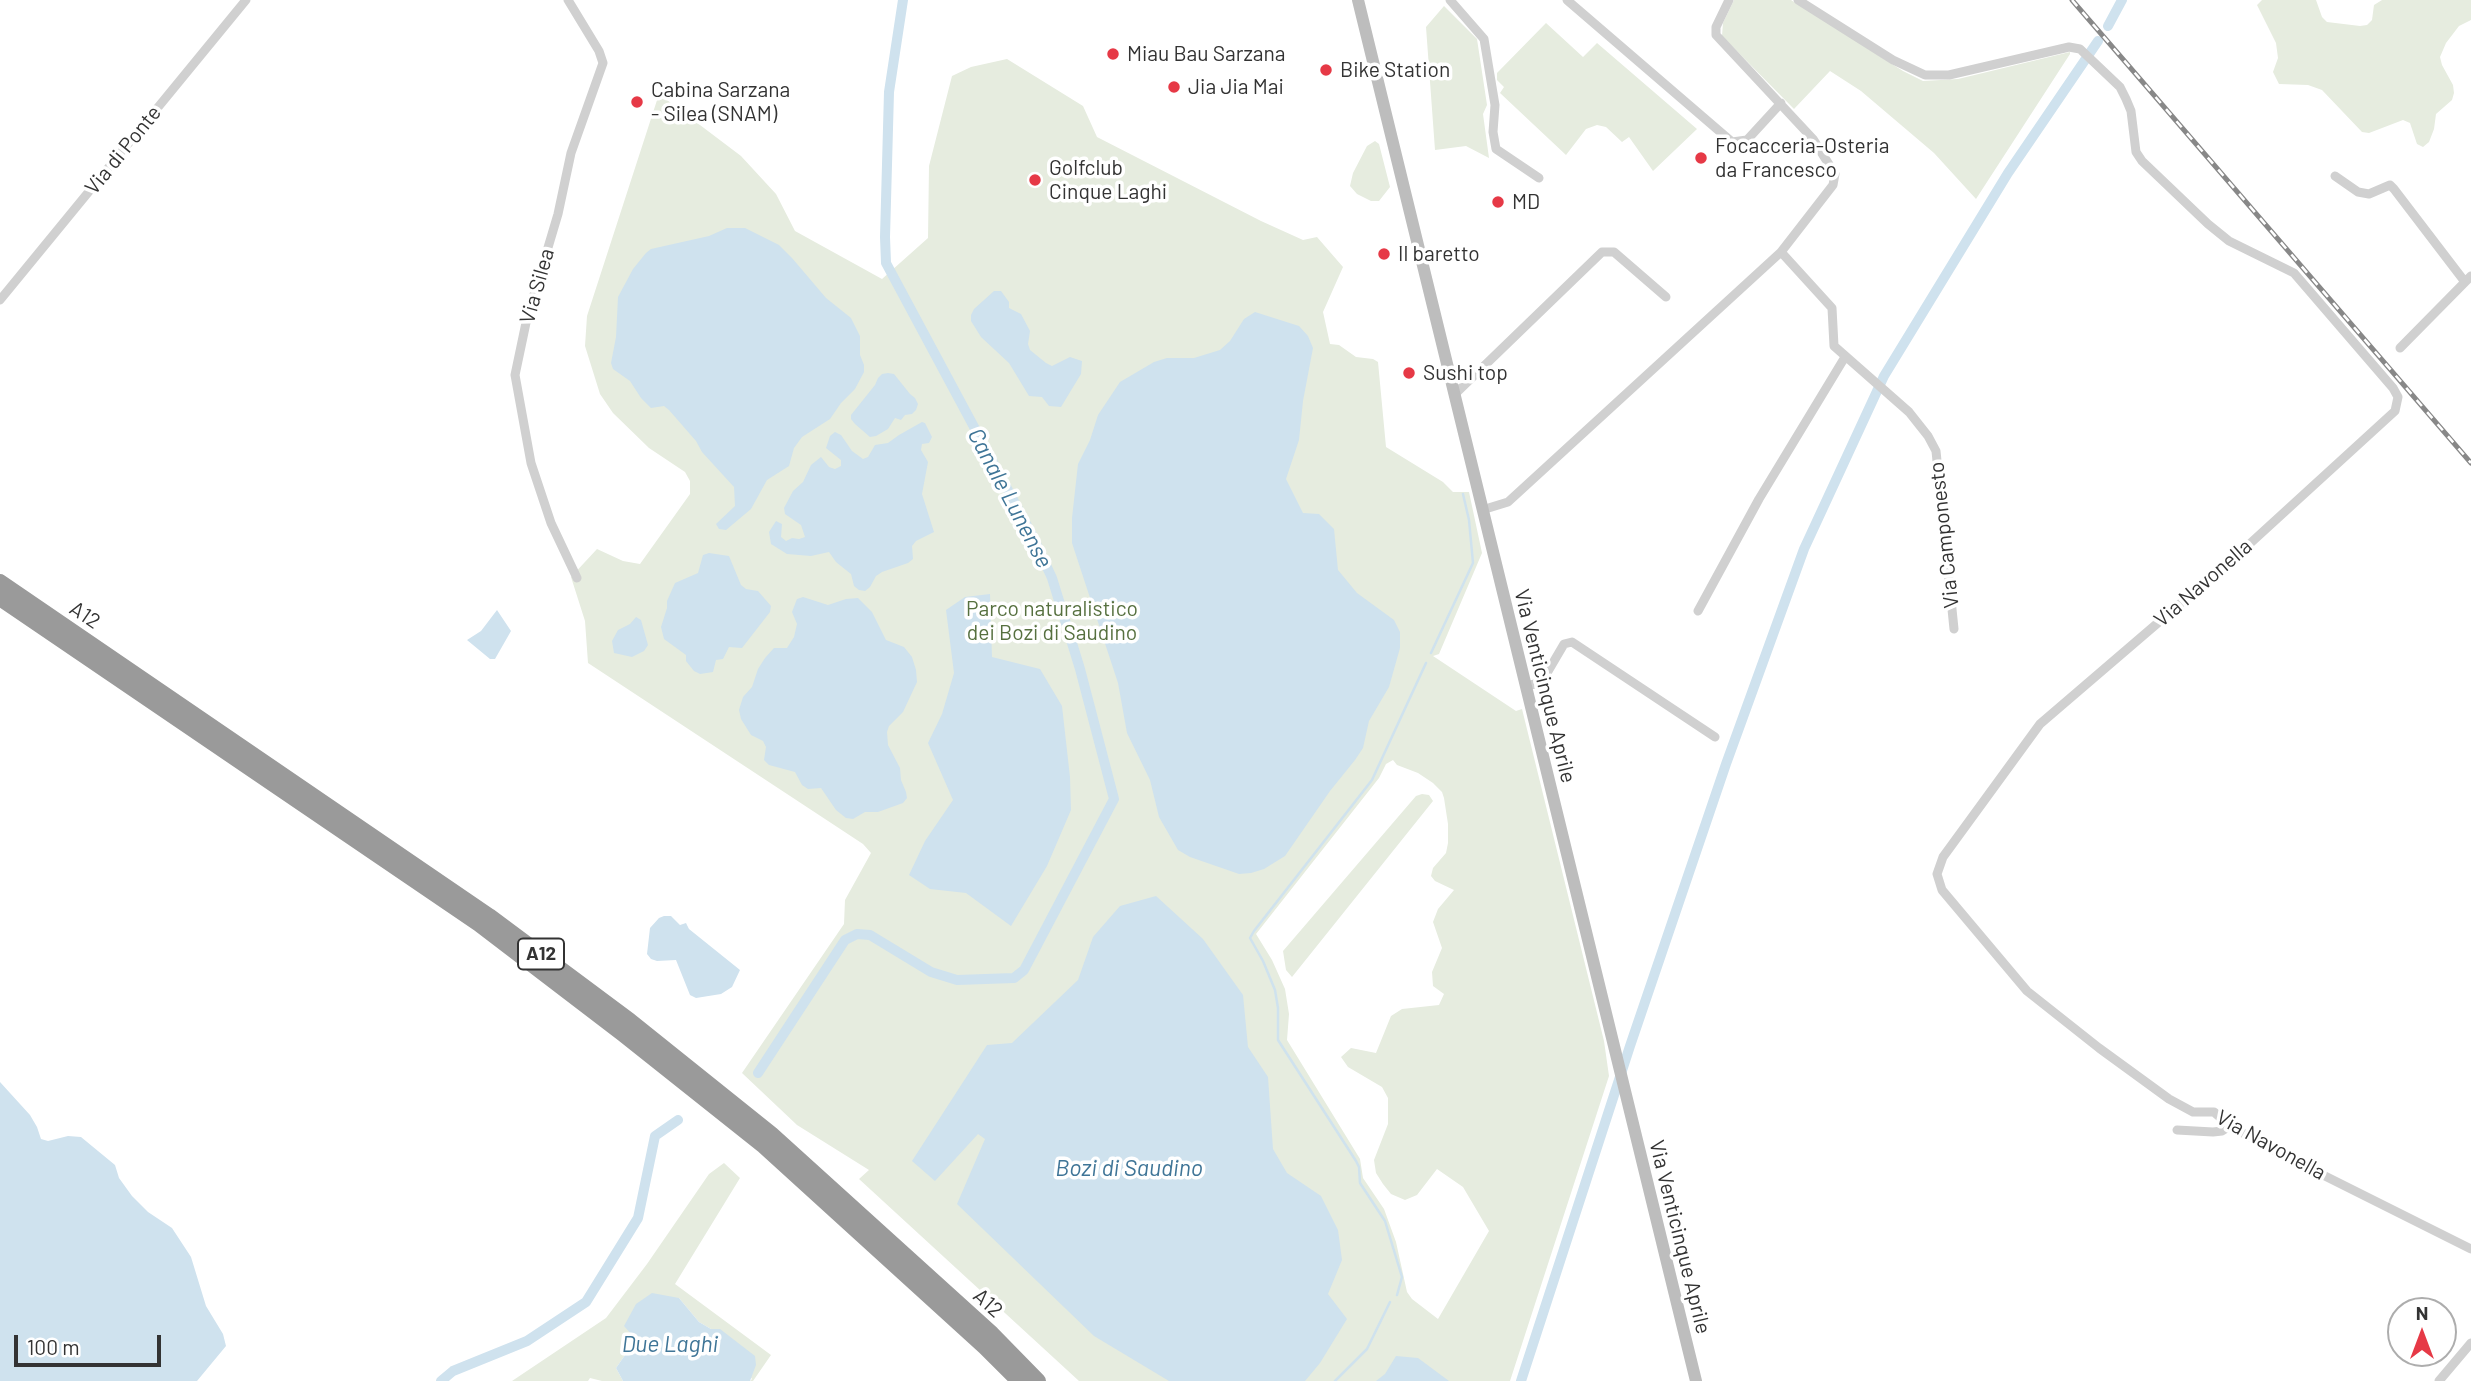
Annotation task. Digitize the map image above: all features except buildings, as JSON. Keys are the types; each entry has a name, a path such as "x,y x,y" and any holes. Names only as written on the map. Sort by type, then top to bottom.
{"highway":[{"name":"A12","path":"0,582 489,916 630,1021 771,1134 992,1334 1038,1381"},
{"name":"A12","path":"0,598 479,925 623,1034 764,1146 1019,1381"}],"main road":[{"name":"Via Venticinque Aprile","path":"1358,0 1696,1381"}],"street":[{"name":"Via di Ponte","path":"0,300 246,0"},
{"name":"Via Silea","path":"568,0 599,51 603,63 571,153 558,214 527,318 515,375 531,463 551,523 576,578"},
{"path":"1450,0 1484,39 1494,105 1493,132 1496,149 1539,177"},
{"path":"1567,0 1732,142 1747,140 1781,103"},
{"path":"1482,510 1508,502 1781,252 1833,186 1835,174 1813,139 1716,35 1716,27 1729,0"},
{"name":"Via Navonella","path":"1798,0 1893,60 1925,75 1949,75 2070,47 2080,49 2120,87 2131,111 2136,152 2142,161 2208,225 2229,241 2294,273 2398,397 2395,411 2244,548 2040,723 1944,857 1938,868 1938,880 1942,890 2027,991 2169,1100 2193,1112 2214,1112 2227,1124 2471,1249"},
{"path":"2335,176 2358,192 2368,194 2390,185 2394,188 2468,279 2400,348"},
{"path":"1454,395 1602,252 1614,252 1666,297"},
{"name":"Via Camponesto","path":"1781,252 1832,308 1834,346 1909,412 1936,451 1954,629"},
{"path":"1698,611 1759,499 1845,357"},
{"path":"1526,686 1535,684 1547,673 1564,644 1572,642 1715,737"},
{"path":"2177,1130 2222,1131 2227,1124"},
{"path":"2439,1381 2471,1343"}],"green space":[{"path":"1734,0 1791,0 1923,81 1958,79 2070,54 1976,199 1934,153 1861,91 1830,71 1794,109 1722,36 1723,23"},
{"path":"2262,0 2316,0 2322,17 2327,22 2360,26 2367,25 2372,20 2374,5 2382,0 2471,0 2471,20 2459,26 2446,43 2440,57 2454,93 2452,100 2436,114 2429,142 2423,147 2417,144 2410,123 2403,120 2369,133 2362,132 2322,90 2308,85 2279,84 2273,72 2278,58 2276,43 2257,5"},
{"path":"1444,6 1477,39 1487,105 1483,114 1489,158 1466,146 1435,150 1426,27"},
{"path":"1546,23 1583,57 1597,43 1697,129 1653,171 1629,137 1622,142 1606,127 1597,125 1586,129 1566,155 1500,93 1504,87 1497,80 1497,73"},
{"name":"Parco naturalistico dei Bozi di Saudino","path":"1007,59 1083,106 1097,137 1261,221 1303,240 1317,237 1343,267 1323,312 1330,344 1339,345 1356,357 1378,362 1386,447 1443,482 1453,492 1469,492 1482,553 1439,654 1433,656 1516,711 1522,709 1604,1041 1609,1076 1510,1381 1079,1381 859,1179 869,1170 797,1125 742,1073 844,924 845,900 871,853 863,844 588,663 585,621 571,577 597,549 623,561 640,564 690,494 690,481 685,472 649,448 613,413 600,394 585,346 587,316 659,94 741,156 776,194 795,231 882,279 928,238 929,166 952,76 971,67","holes":["1393,760 1397,765 1418,773 1433,783 1444,798 1448,843 1446,853 1433,868 1431,876 1435,881 1454,890 1438,909 1433,922 1442,948 1432,972 1433,986 1444,994 1439,1005 1402,1009 1391,1016 1376,1053 1351,1048 1341,1057 1348,1067 1382,1087 1388,1098 1388,1124 1374,1160 1376,1173 1391,1194 1405,1200 1417,1195 1437,1169 1463,1187 1489,1231 1438,1319 1407,1292 1396,1242 1384,1209 1363,1178 1360,1159 1287,1040 1289,1014 1285,989 1256,934 1379,778 1386,764"]},
{"path":"1375,141 1379,144 1390,187 1379,201 1371,201 1357,194 1350,186 1353,173 1367,146"},
{"path":"1429,795 1433,801 1292,977 1286,970 1283,951 1416,796"},
{"path":"724,1163 740,1178 675,1284 771,1355 753,1381 750,1381 752,1379 711,1329 699,1322 679,1298 633,1336 632,1345 616,1368 623,1381 590,1378 588,1381 512,1381 606,1318 709,1174"}],"water":[{"path":"727,228 745,228 779,245 826,298 851,318 860,336 864,372 855,389 830,419 802,437 794,448 789,466 767,480 751,509 726,530 719,529 716,524 735,506 734,487 669,410 664,406 651,408 630,381 613,369 611,363 616,337 618,297 633,269 646,253 651,249 709,236"},
{"path":"994,291 1001,291 1009,302 1009,308 1021,314 1030,331 1030,350 1046,363 1052,366 1070,357 1082,361 1081,374 1061,407 1049,406 1042,397 1029,396 1009,363 981,337 971,321 974,309"},
{"path":"1255,312 1299,326 1308,336 1313,348 1299,440 1286,479 1303,513 1319,514 1334,529 1338,570 1357,593 1394,620 1400,632 1400,648 1389,687 1369,721 1363,748 1355,760 1285,856 1264,869 1239,874 1190,857 1178,850 1159,817 1150,780 1127,733 1118,683 1072,543 1072,518 1078,464 1098,415 1120,382 1154,362 1167,358 1194,358 1220,350 1230,341 1244,319"},
{"path":"888,373 894,374 918,404 912,414 905,415 901,420 895,418 888,429 870,437 855,424 851,415 878,378"},
{"path":"922,422 932,437 929,443 922,444 921,450 928,462 922,494 934,532 912,546 913,559 876,576 865,591 854,586 851,574 836,562 829,552 811,556 787,554 771,544 769,532 776,521 782,524 781,537 786,541 805,537 801,525 785,514 784,508 793,491 803,482 811,465 821,457 829,467 835,469 841,466 841,460 826,448 830,436 835,432 841,435 852,451 863,459 868,457 875,445 888,443"},
{"path":"709,553 729,556 741,585 746,589 758,591 771,606 770,612 742,648 729,647 723,659 716,660 713,672 700,674 686,661 686,655 664,639 661,627 667,601 675,583 698,573 703,555"},
{"path":"990,594 992,657 1040,669 1062,706 1070,777 1071,810 1047,866 1011,926 966,893 930,889 909,875 925,841 953,800 928,743 942,714 954,673 946,610 965,597"},
{"path":"803,597 828,605 858,598 872,612 886,640 904,647 912,657 917,682 903,712 889,726 887,732 888,745 900,768 906,792 907,798 903,803 878,812 865,812 853,819 846,818 836,810 821,788 808,789 802,785 795,772 769,765 764,760 766,747 763,741 751,735 741,719 739,710 743,697 752,687 765,658 774,648 787,648 794,637 797,624 792,612 797,599"},
{"path":"497,610 511,631 495,659 490,659 467,640 481,631"},
{"path":"636,617 641,620 648,645 644,651 632,657 614,653 612,641 618,630 630,624"},
{"name":"Bozi di Saudino","path":"1156,896 1203,939 1243,995 1248,1047 1268,1077 1273,1149 1287,1173 1321,1196 1338,1230 1342,1260 1328,1294 1347,1319 1320,1363 1305,1381 1169,1381 1094,1336 957,1204 985,1139 978,1134 935,1181 912,1161 987,1045 1012,1043 1078,980 1093,937 1120,906"},
{"path":"664,916 671,916 680,925 686,923 689,929 740,970 732,987 721,994 696,998 690,995 676,960 651,959 647,954 650,928"},
{"path":"0,1082 30,1115 41,1139 48,1141 68,1136 81,1137 115,1165 119,1178 148,1212 172,1228 191,1257 206,1306 223,1334 226,1346 197,1381 0,1381"},
{"name":"Due Laghi","path":"652,1293 679,1298 699,1322 711,1329 720,1329 755,1356 756,1365 750,1381 623,1381 616,1368 632,1345 633,1336 624,1326 636,1304"},
{"path":"1396,1356 1418,1358 1449,1381 1376,1381 1385,1374"}],"waterway":[{"name":"Canale Lunense","path":"758,1073 845,940 857,934 870,935 931,972 957,980 1014,978 1024,970 1114,799 1080,669 1052,578 1032,535 886,263 889,92 903,0"},
{"path":"2108,26 2122,0"},
{"path":"1521,1381 1630,1046 1726,764 1804,549 1884,376 2008,173 2098,41"},
{"path":"1431,653 1473,563 1469,520 1463,494"},
{"path":"1397,1295 1402,1277 1385,1221 1360,1183 1356,1161 1278,1040 1275,990 1250,938 1372,780 1426,663"},
{"name":"Canale Lunense","path":"441,1381 453,1371 527,1341 586,1302 638,1218 655,1136 678,1120"},
{"path":"1335,1381 1367,1349 1390,1302"}],"railway":[{"path":"2072,0 2471,463"}],"place":[{"name":"Miau Bau Sarzana","path":"1113,54"},
{"name":"Bike Station","path":"1326,70"},
{"name":"Jia Jia Mai","path":"1174,87"},
{"name":"Cabina Sarzana - Silea (SNAM)","path":"637,102"},
{"name":"Focacceria-Osteria da Francesco","path":"1701,158"},
{"name":"Golfclub Cinque Laghi","path":"1035,180"},
{"name":"MD","path":"1498,202"},
{"name":"Il baretto","path":"1384,254"},
{"name":"Sushi top","path":"1409,373"}]}
